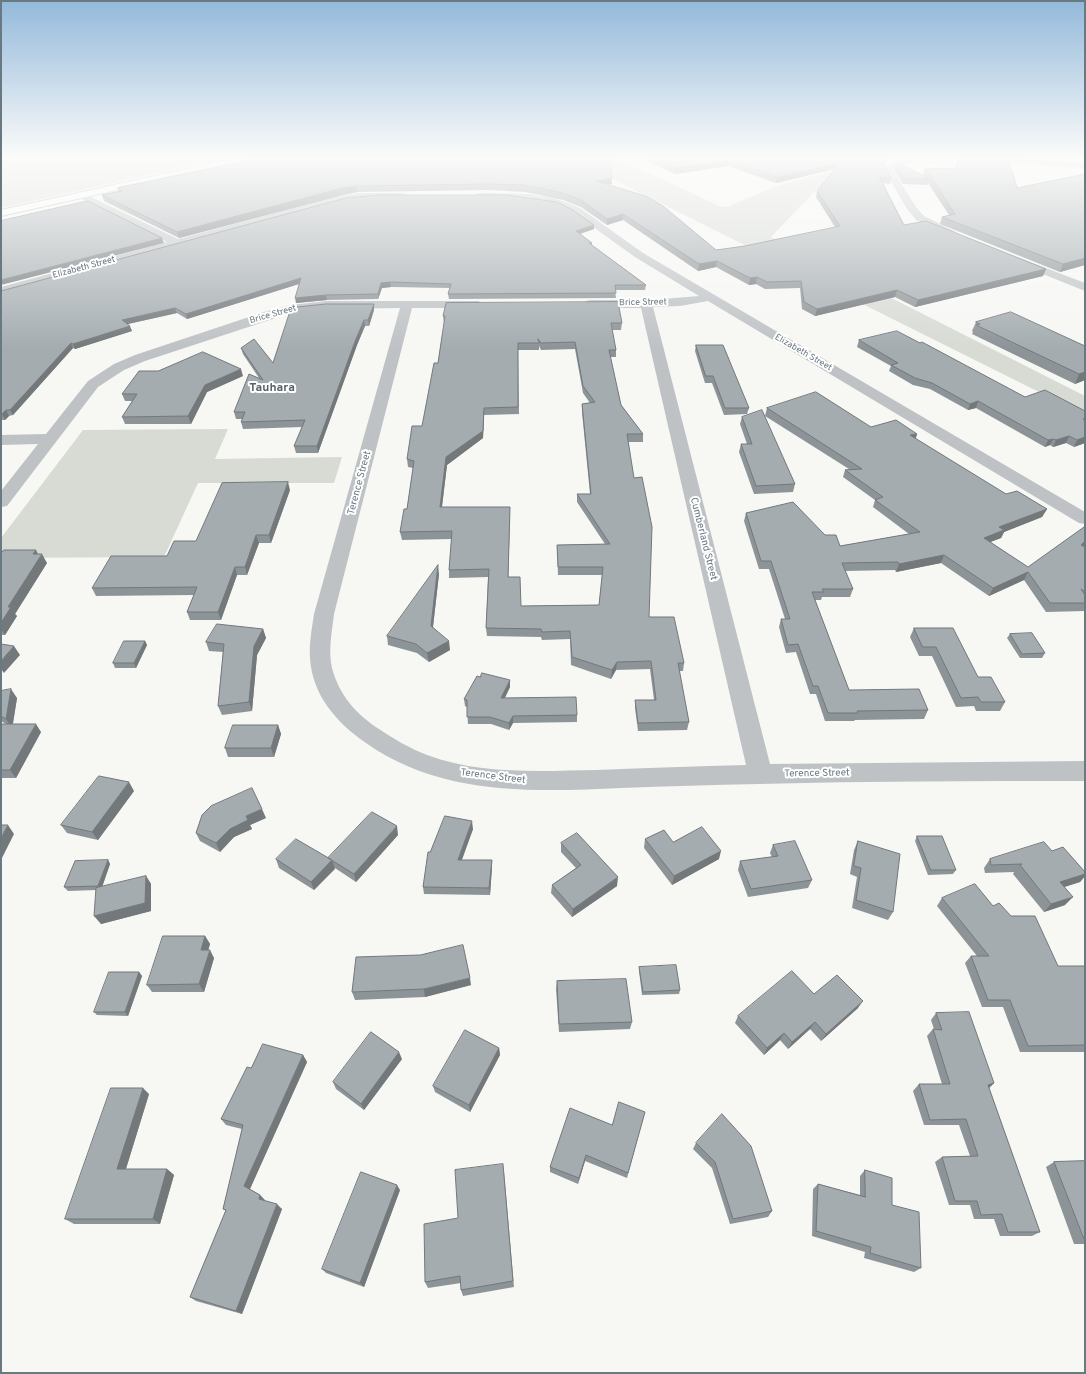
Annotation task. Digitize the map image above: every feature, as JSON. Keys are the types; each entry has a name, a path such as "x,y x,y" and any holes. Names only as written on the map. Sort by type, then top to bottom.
{"street":[{"path":"133,221 177,243"},
{"name":"Elizabeth Street","path":"1,291 259,221"},
{"name":"Elizabeth Street","path":"592,221 639,255 1085,519"},
{"path":"927,221 962,238"},
{"path":"1005,255 1085,287"},
{"name":"Brice Street","path":"574,304 646,304 683,302 710,297"},
{"name":"Brice Street","path":"1,502 93,384 119,367 140,358 271,314 291,309 327,305 487,304"},
{"name":"Cumberland Street","path":"646,304 760,774"},
{"name":"Terence Street","path":"407,305 324,614 320,647 322,672 332,698 352,721 381,744 411,760 443,770 480,778 528,782 760,774 1085,771"},
{"path":"1,440 49,440"}],"shaded area":[{"path":"696,221 786,221 771,237 1085,396 1085,415"},
{"path":"228,429 215,459 342,457 334,483 198,483 164,557 1,558 1,538 83,430"}],"building":[{"path":"1,221 128,221 162,238 1,280"},
{"path":"155,221 218,221 177,232"},
{"path":"260,221 588,221 594,225 576,231 592,243 589,243 646,285 615,285 616,293 448,294 451,284 390,282 381,283 378,294 326,295 295,298 301,278 186,314 175,308 122,320 130,326 73,344 71,343 10,410 6,410 2,414 1,291"},
{"path":"634,221 681,221 716,250 745,246 840,226 837,221 902,221 904,225 926,221 1046,269 918,300 897,290 817,309 804,302 801,281 767,282 757,277 750,278 717,261 699,264"},
{"path":"953,221 1085,221 1085,258 1063,264"},
{"path":"618,302 622,323 611,323 616,350 609,350 621,405 643,434 627,434 634,478 642,477 652,527 649,617 674,617 684,663 678,663 689,722 638,723 635,700 656,700 651,661 617,662 612,670 572,657 570,631 542,632 541,629 486,628 489,569 449,570 452,531 400,532 404,509 407,509 414,461 407,459 412,426 422,426 434,363 438,363 445,316 443,316 446,303","holes":["538,339 541,343 575,342 583,386 595,402 582,404 591,494 577,494 610,544 557,545 558,567 603,567 599,605 521,606 520,577 508,577 510,507 440,507 446,457 483,431 484,408 518,407 518,343 539,343"]},
{"path":"326,304 374,304 368,320 364,320 356,339 317,446 294,446 305,420 241,422 245,412 234,412 249,374 263,380 241,348 254,339 273,363 291,308"},
{"path":"1011,312 1085,346 1085,372 1079,374 976,325 980,324 976,322"},
{"path":"897,331 920,343 922,342 1025,397 1045,390 1085,411 1085,419 1083,419 1085,420 1085,437 1077,440 1069,436 1056,440 1048,440 978,401 970,404 932,383 915,378 891,365 898,363 859,340"},
{"path":"696,345 723,345 749,408 725,408 713,376 706,376"},
{"path":"203,352 241,369 205,385 188,416 122,417 137,394 122,394 139,371 158,371"},
{"path":"816,392 871,427 896,420 917,434 910,435 1006,494 1017,491 1047,509 999,527 1004,530 984,538 1028,567 1084,527 1085,541 1081,545 1085,547 1085,592 1081,589 1085,595 1085,603 1050,603 1028,572 993,588 944,555 899,564 898,562 842,563 853,589 822,589 824,592 812,592 849,690 919,689 928,710 828,713 818,686 813,686 798,644 788,645 781,619 790,619 771,561 761,561 746,513 793,502 825,535 836,535 840,546 920,532 875,500 883,497 845,470 862,469 767,408"},
{"path":"762,410 795,484 756,486 741,444 752,444 742,417"},
{"path":"288,482 269,535 256,535 245,567 235,567 218,612 187,612 197,587 92,588 111,556 167,556 174,541 196,541 222,483"},
{"path":"4,550 36,550 33,554 42,554 8,607 11,607 1,623 1,554"},
{"path":"438,565 431,626 449,641 427,653 416,644 387,636"},
{"path":"217,624 263,629 254,646 249,702 218,706 224,644 206,642"},
{"path":"914,628 953,628 978,677 991,677 1005,702 981,702 978,697 961,698 936,647 923,647"},
{"path":"1032,633 1045,653 1022,654 1010,634"},
{"path":"124,641 145,641 134,663 113,663"},
{"path":"1,644 14,646 1,661"},
{"path":"482,673 510,680 501,698 576,697 577,715 513,716 509,723 490,717 467,717 467,700 464,699 477,676 480,677"},
{"path":"11,689 6,719 1,716 1,691"},
{"path":"1,724 36,724 10,770 1,770"},
{"path":"233,725 278,725 271,748 225,748"},
{"path":"99,776 129,782 92,832 61,825"},
{"path":"252,788 262,809 246,816 248,820 230,829 216,843 196,833 202,815 211,806"},
{"path":"372,812 397,826 354,874 328,858"},
{"path":"445,816 472,821 458,860 492,860 489,888 423,887 428,852 430,852"},
{"path":"1,825 8,825 1,838"},
{"path":"702,827 721,851 674,876 645,839 664,830 673,842"},
{"path":"577,833 618,877 573,909 552,885 581,865 561,843"},
{"path":"917,836 942,836 956,870 931,870"},
{"path":"296,839 332,860 311,882 276,859"},
{"path":"795,841 812,880 751,889 740,861 778,856 773,845"},
{"path":"858,841 900,854 893,912 856,900 861,868 854,866"},
{"path":"1044,842 1052,851 1063,847 1085,872 1085,874 1060,882 1073,897 1051,904 1020,865 1022,864 991,865 990,859"},
{"path":"108,860 98,886 64,887 75,861"},
{"path":"146,876 145,903 94,916 96,888"},
{"path":"975,884 993,906 999,903 1011,916 1035,916 1058,966 1085,966 1085,1045 1028,1046 1010,1000 988,1000 971,956 989,956 942,898"},
{"path":"163,936 205,936 201,950 210,950 199,984 147,985"},
{"path":"463,945 470,978 424,989 352,992 356,957 420,955"},
{"path":"676,965 680,990 643,992 639,967"},
{"path":"792,971 814,994 837,975 863,1001 826,1034 815,1022 792,1042 784,1033 767,1048 738,1016"},
{"path":"109,972 139,972 125,1012 94,1012"},
{"path":"626,979 632,1022 559,1024 557,981"},
{"path":"969,1012 994,1083 988,1085 1040,1232 1008,1232 1002,1214 981,1215 977,1201 955,1201 942,1157 978,1156 966,1119 930,1120 919,1084 950,1084 933,1029 942,1030 936,1013"},
{"path":"465,1030 499,1048 469,1105 433,1086"},
{"path":"371,1032 399,1052 361,1104 333,1082"},
{"path":"263,1044 303,1055 244,1186 260,1195 259,1199 277,1204 236,1311 190,1297 226,1210 223,1209 243,1125 221,1119 247,1067 251,1068"},
{"path":"111,1088 143,1088 117,1169 167,1169 153,1219 65,1219"},
{"path":"619,1102 645,1112 628,1173 586,1155 579,1178 550,1167 570,1108 612,1125"},
{"path":"722,1114 751,1146 772,1211 733,1219 715,1162 696,1143"},
{"path":"1085,1161 1085,1239 1084,1239 1054,1162"},
{"path":"503,1164 513,1281 461,1290 460,1276 425,1282 424,1224 458,1218 455,1170"},
{"path":"865,1170 892,1178 892,1205 919,1212 921,1268 870,1253 871,1247 816,1231 818,1184 865,1197"},
{"path":"361,1172 397,1185 360,1283 322,1269"}],"district":[{"name":"Tauhara","path":"272,389"}]}
